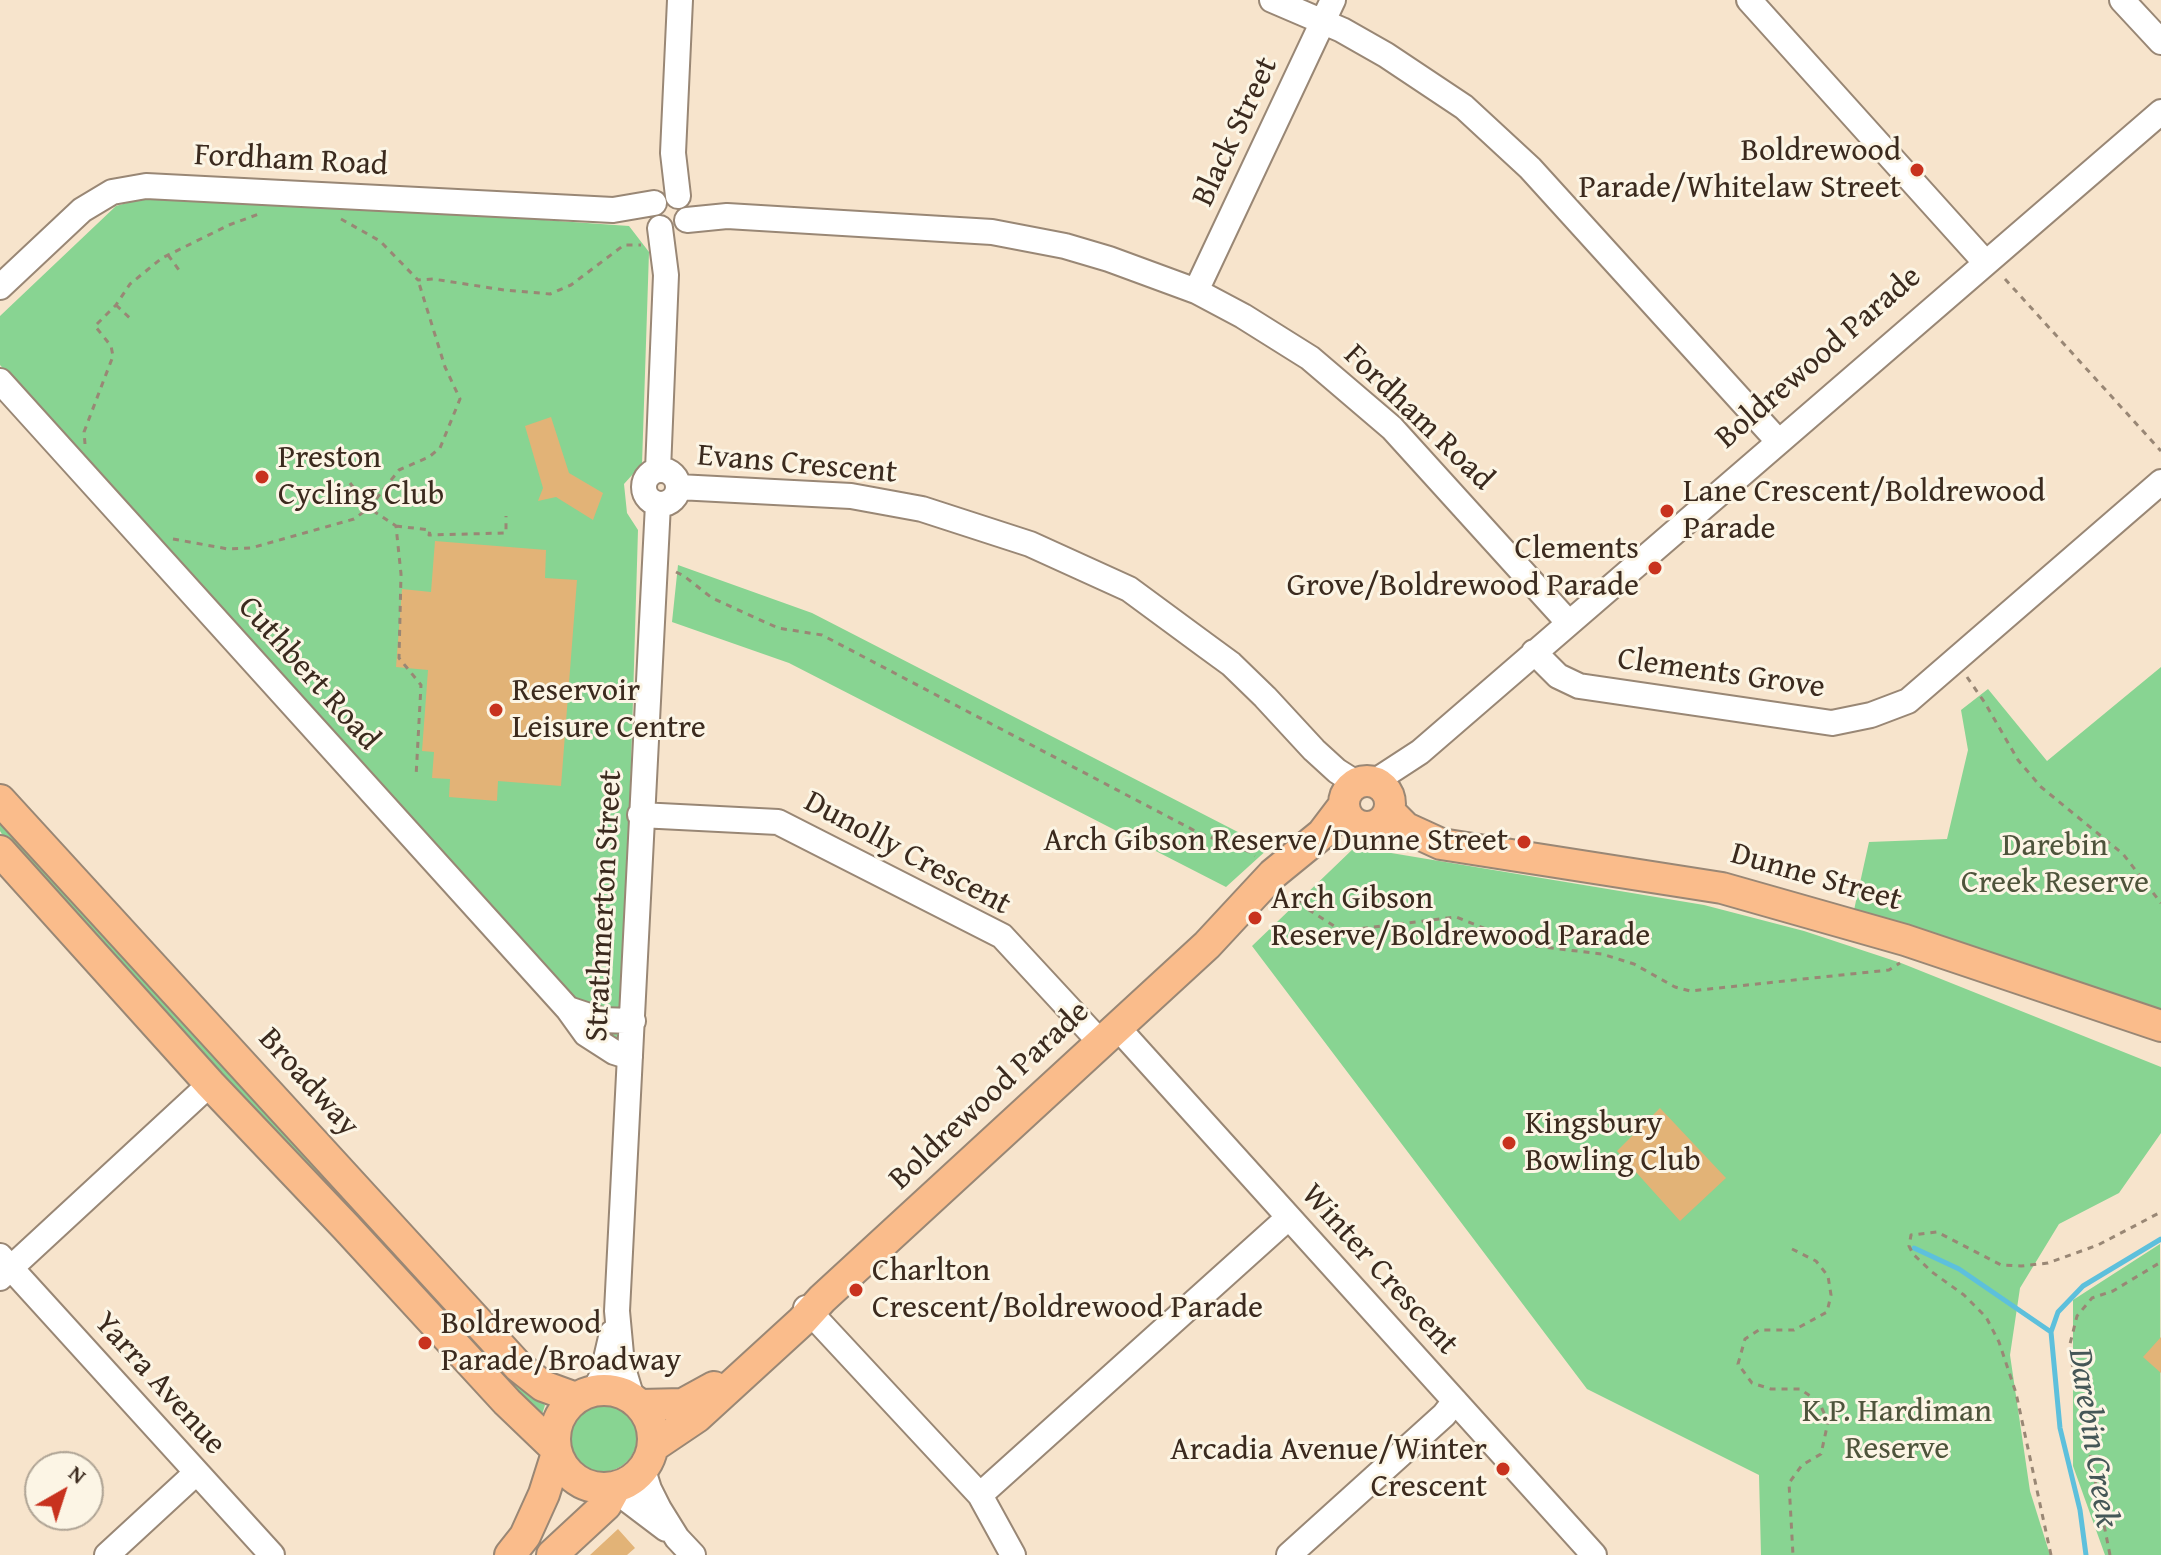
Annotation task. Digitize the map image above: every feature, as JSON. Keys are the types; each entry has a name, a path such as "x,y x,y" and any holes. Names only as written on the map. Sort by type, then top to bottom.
{"main road":[{"name":"Broadway","path":"0,800 519,1367 543,1386 585,1394"},
{"name":"Boldrewood Parade","path":"648,1458 697,1417 813,1306 1279,879 1330,841 1365,804"},
{"name":"Dunne Street","path":"1365,804 1441,844 1722,888 1905,940 2161,1026"},
{"path":"0,851 210,1084 556,1451 561,1463 575,1479 595,1488 616,1487 627,1483 648,1458 651,1424 636,1401 613,1390 585,1394 558,1421 556,1451 544,1494 525,1536 510,1555"},
{"path":"346,1227 356,1188"},
{"name":"Boldrewood Parade","path":"636,1401 683,1404 709,1391 813,1306"},
{"path":"552,1555 606,1505 616,1487"}],"street":[{"path":"658,470 680,0"},
{"path":"1272,0 1328,10 1386,55 1464,107 1519,158 1778,441"},
{"path":"1749,0 1985,262"},
{"path":"2122,0 2160,42"},
{"name":"Black Street","path":"1196,291 1328,10"},
{"name":"Boldrewood Parade","path":"1365,804 1568,622 2160,111"},
{"name":"Fordham Road","path":"0,287 82,210 112,192 146,186 992,232 1065,246 1196,291 1310,358 1392,428 1568,622"},
{"name":"Cuthbert Road","path":"0,381 568,1009 586,1034 614,1052 630,1057"},
{"path":"658,470 674,476 678,487 670,502 658,504 645,495 643,484 648,475 658,470"},
{"name":"Clements Grove","path":"1534,652 1558,676 1579,686 1832,723 1871,715 1908,701 2161,482"},
{"name":"Evans Crescent","path":"678,487 851,496 922,509 1030,544 1129,589 1231,664 1365,804"},
{"name":"Strathmerton Street","path":"636,1401 622,1365 617,1311 658,504"},
{"name":"Dunolly Crescent","path":"640,815 778,822 1002,936 1109,1035"},
{"path":"568,1009 601,1020 633,1021"},
{"name":"Winter Crescent","path":"1109,1035 1288,1218 1594,1555"},
{"path":"4,1268 210,1084"},
{"path":"980,1495 1288,1218"},
{"name":"Yarra Avenue","path":"4,1268 272,1555"},
{"path":"813,1306 980,1495 1013,1555"},
{"name":"Strathmerton Street","path":"585,1394 602,1376 617,1311"},
{"path":"1289,1555 1444,1415 1455,1401"},
{"path":"648,1458 649,1489 685,1547"},
{"path":"107,1555 196,1473"},
{"path":"616,1487 685,1547"}],"path":[{"path":"88,453 84,432 113,356 111,346 95,326 116,305 130,284 168,255 266,211"},
{"path":"163,535 228,549 251,548 354,519 369,508 399,470 429,457 440,448 460,399 445,367 418,280 380,241 332,215"},
{"path":"418,280 433,279 550,294 571,285 669,216"},
{"path":"168,255 179,270"},
{"path":"2005,279 2161,451"},
{"path":"116,305 133,321"},
{"path":"350,483 369,508 396,526 430,530 429,535 506,533 506,516"},
{"path":"396,526 401,574 399,658 421,685 416,777"},
{"path":"654,563 684,576 712,598 778,628 822,635 1199,833 1250,852 1309,910 1342,931 1456,917 1526,945 1602,954 1634,964 1675,987 1690,991 1889,970 1901,963 1906,951 1905,940"},
{"path":"1967,677 2018,760 2041,787 2123,854 2161,903"},
{"path":"2051,1555 2016,1393 1999,1342 1986,1317 1913,1254 1909,1246 1911,1235 1937,1232 2001,1265 2021,1266 2048,1263 2098,1245 2161,1212"},
{"path":"1792,1249 1816,1261 1828,1276 1831,1295 1827,1312 1794,1330 1759,1330 1745,1339 1738,1364 1752,1383 1771,1389 1800,1389 1819,1402 1828,1422 1821,1454 1802,1465 1789,1483 1793,1555"},
{"path":"2110,1555 2069,1348 2077,1316 2092,1298 2113,1291 2161,1262"}],"green space":[{"path":"162,193 629,226 649,252 642,464 624,484 627,513 638,530 623,1038 610,1038 574,1009 0,365 0,316 116,206"},
{"path":"678,565 812,613 1269,848 1226,887 789,663 672,622"},
{"name":"Darebin Creek Reserve","path":"2161,667 2161,1012 1976,948 1854,910 1869,842 1947,839 1968,750 1961,710 1988,689 2047,761"},
{"path":"0,809 330,1177 338,1205 3,836 0,831"},
{"name":"K.P. Hardiman Reserve","path":"1355,847 1704,905 1804,931 1901,963 2161,1067 2161,1133 2119,1193 2059,1224 2020,1288 2010,1355 2030,1491 2050,1555 1761,1555 1759,1475 1587,1389 1252,946"},
{"path":"365,1210 510,1371 545,1405 540,1421 358,1223"},
{"path":"2160,1244 2161,1555 2105,1555 2073,1466 2073,1300"},
{"path":"602,1402 627,1412 637,1437 627,1462 602,1472 577,1462 567,1437 577,1412"}],"building":[{"path":"551,417 569,473 603,493 593,520 556,497 538,501 543,488 525,426"},
{"name":"Reservoir Leisure Centre","path":"435,541 546,550 545,578 577,580 561,786 498,781 497,801 449,797 450,779 432,778 434,752 422,751 428,670 396,667 402,589 431,592"},
{"path":"1660,1108 1726,1178 1680,1221 1617,1151"},
{"path":"2161,1337 2161,1373 2143,1357"},
{"path":"618,1529 635,1548 627,1555 590,1555"}],"waterway":[{"name":"Darebin Creek","path":"2086,1555 2080,1510 2060,1428 2051,1332 2058,1312 2083,1286 2161,1239"},
{"path":"1914,1248 1959,1269 2051,1332"}],"place":[{"name":"Boldrewood Parade/Whitelaw Street","path":"1917,170"},
{"name":"Preston Cycling Club","path":"262,477"},
{"name":"Lane Crescent/Boldrewood Parade","path":"1667,511"},
{"name":"Clements Grove/Boldrewood Parade","path":"1655,568"},
{"name":"Reservoir Leisure Centre","path":"496,710"},
{"name":"Arch Gibson Reserve/Dunne Street","path":"1524,842"},
{"name":"Arch Gibson Reserve/Boldrewood Parade","path":"1255,918"},
{"name":"Kingsbury Bowling Club","path":"1509,1143"},
{"name":"Charlton Crescent/Boldrewood Parade","path":"856,1290"},
{"name":"Boldrewood Parade/Broadway","path":"425,1343"},
{"name":"Arcadia Avenue/Winter Crescent","path":"1503,1469"}]}
